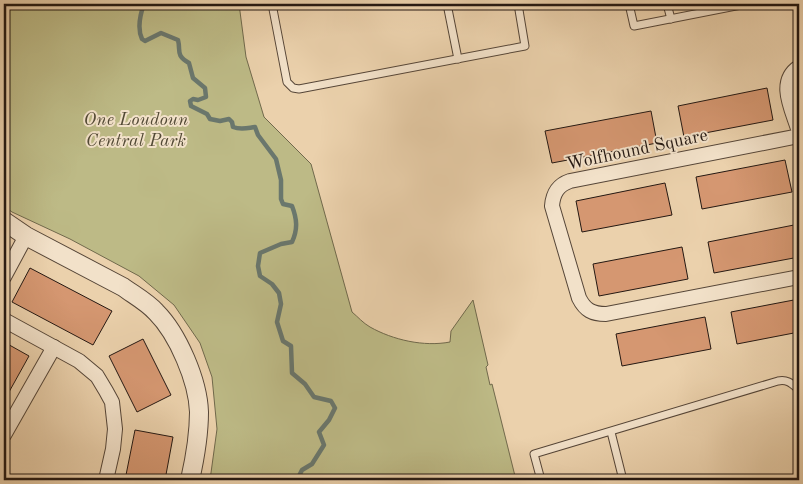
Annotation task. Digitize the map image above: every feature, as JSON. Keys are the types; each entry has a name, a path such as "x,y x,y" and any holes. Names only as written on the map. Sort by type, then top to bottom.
{"street":[{"path":"799,67 788,79 786,90 799,132"},
{"name":"Wolfhound Square","path":"799,136 570,181 563,183 558,188 553,198 552,206 579,298 588,310 594,313 606,314 799,276"},
{"path":"4,221 26,236 137,296 156,312 177,339 192,378 199,411 197,440 190,480"},
{"path":"4,276 26,236"},
{"path":"4,320 88,367 97,376 112,402 115,429 113,449 106,480"},
{"path":"4,435 54,347"}],"lane":[{"path":"272,4 287,82 293,88 307,88 525,46 518,4"},
{"path":"447,4 458,59"},
{"path":"629,4 634,26 746,4"},
{"path":"667,4 671,19"},
{"path":"541,480 534,454 778,381 785,380 790,382 799,390"},
{"path":"611,432 623,480"}],"green space":[{"name":"One Loudoun Central Park","path":"4,4 239,4 246,57 264,117 311,164 352,312 367,325 379,332 399,339 430,344 450,342 451,331 473,300 488,365 486,367 490,385 492,384 516,480 210,480 217,429 212,377 200,343 174,305 139,276 70,239 12,212 4,206"}],"building":[{"path":"767,88 773,120 684,137 678,106"},
{"path":"651,111 657,143 552,163 545,131"},
{"path":"785,160 792,192 702,209 696,177"},
{"path":"665,183 672,215 582,232 576,201"},
{"path":"799,224 799,257 714,273 708,242"},
{"path":"682,247 688,279 599,296 593,264"},
{"path":"30,268 112,311 93,345 12,302"},
{"path":"799,299 799,332 737,344 731,312"},
{"path":"705,317 711,349 622,366 616,334"},
{"path":"143,339 171,395 137,412 109,356"},
{"path":"4,342 29,356 4,401"},
{"path":"135,430 173,437 165,480 125,480"}],"waterway":[{"path":"144,4 140,22 142,39 145,41 161,33 178,40 180,55 189,63 193,78 205,88 206,97 198,100 193,99 190,101 191,106 207,114 210,119 220,121 229,119 233,127 241,129 255,127 258,135 276,159 281,180 281,199 283,204 292,206 294,211 296,228 292,242 281,244 260,253 258,266 260,276 272,284 279,293 281,304 277,322 283,341 291,346 292,373 305,384 314,397 331,401 335,408 329,420 319,432 324,445 312,464 302,470 297,480"}]}
